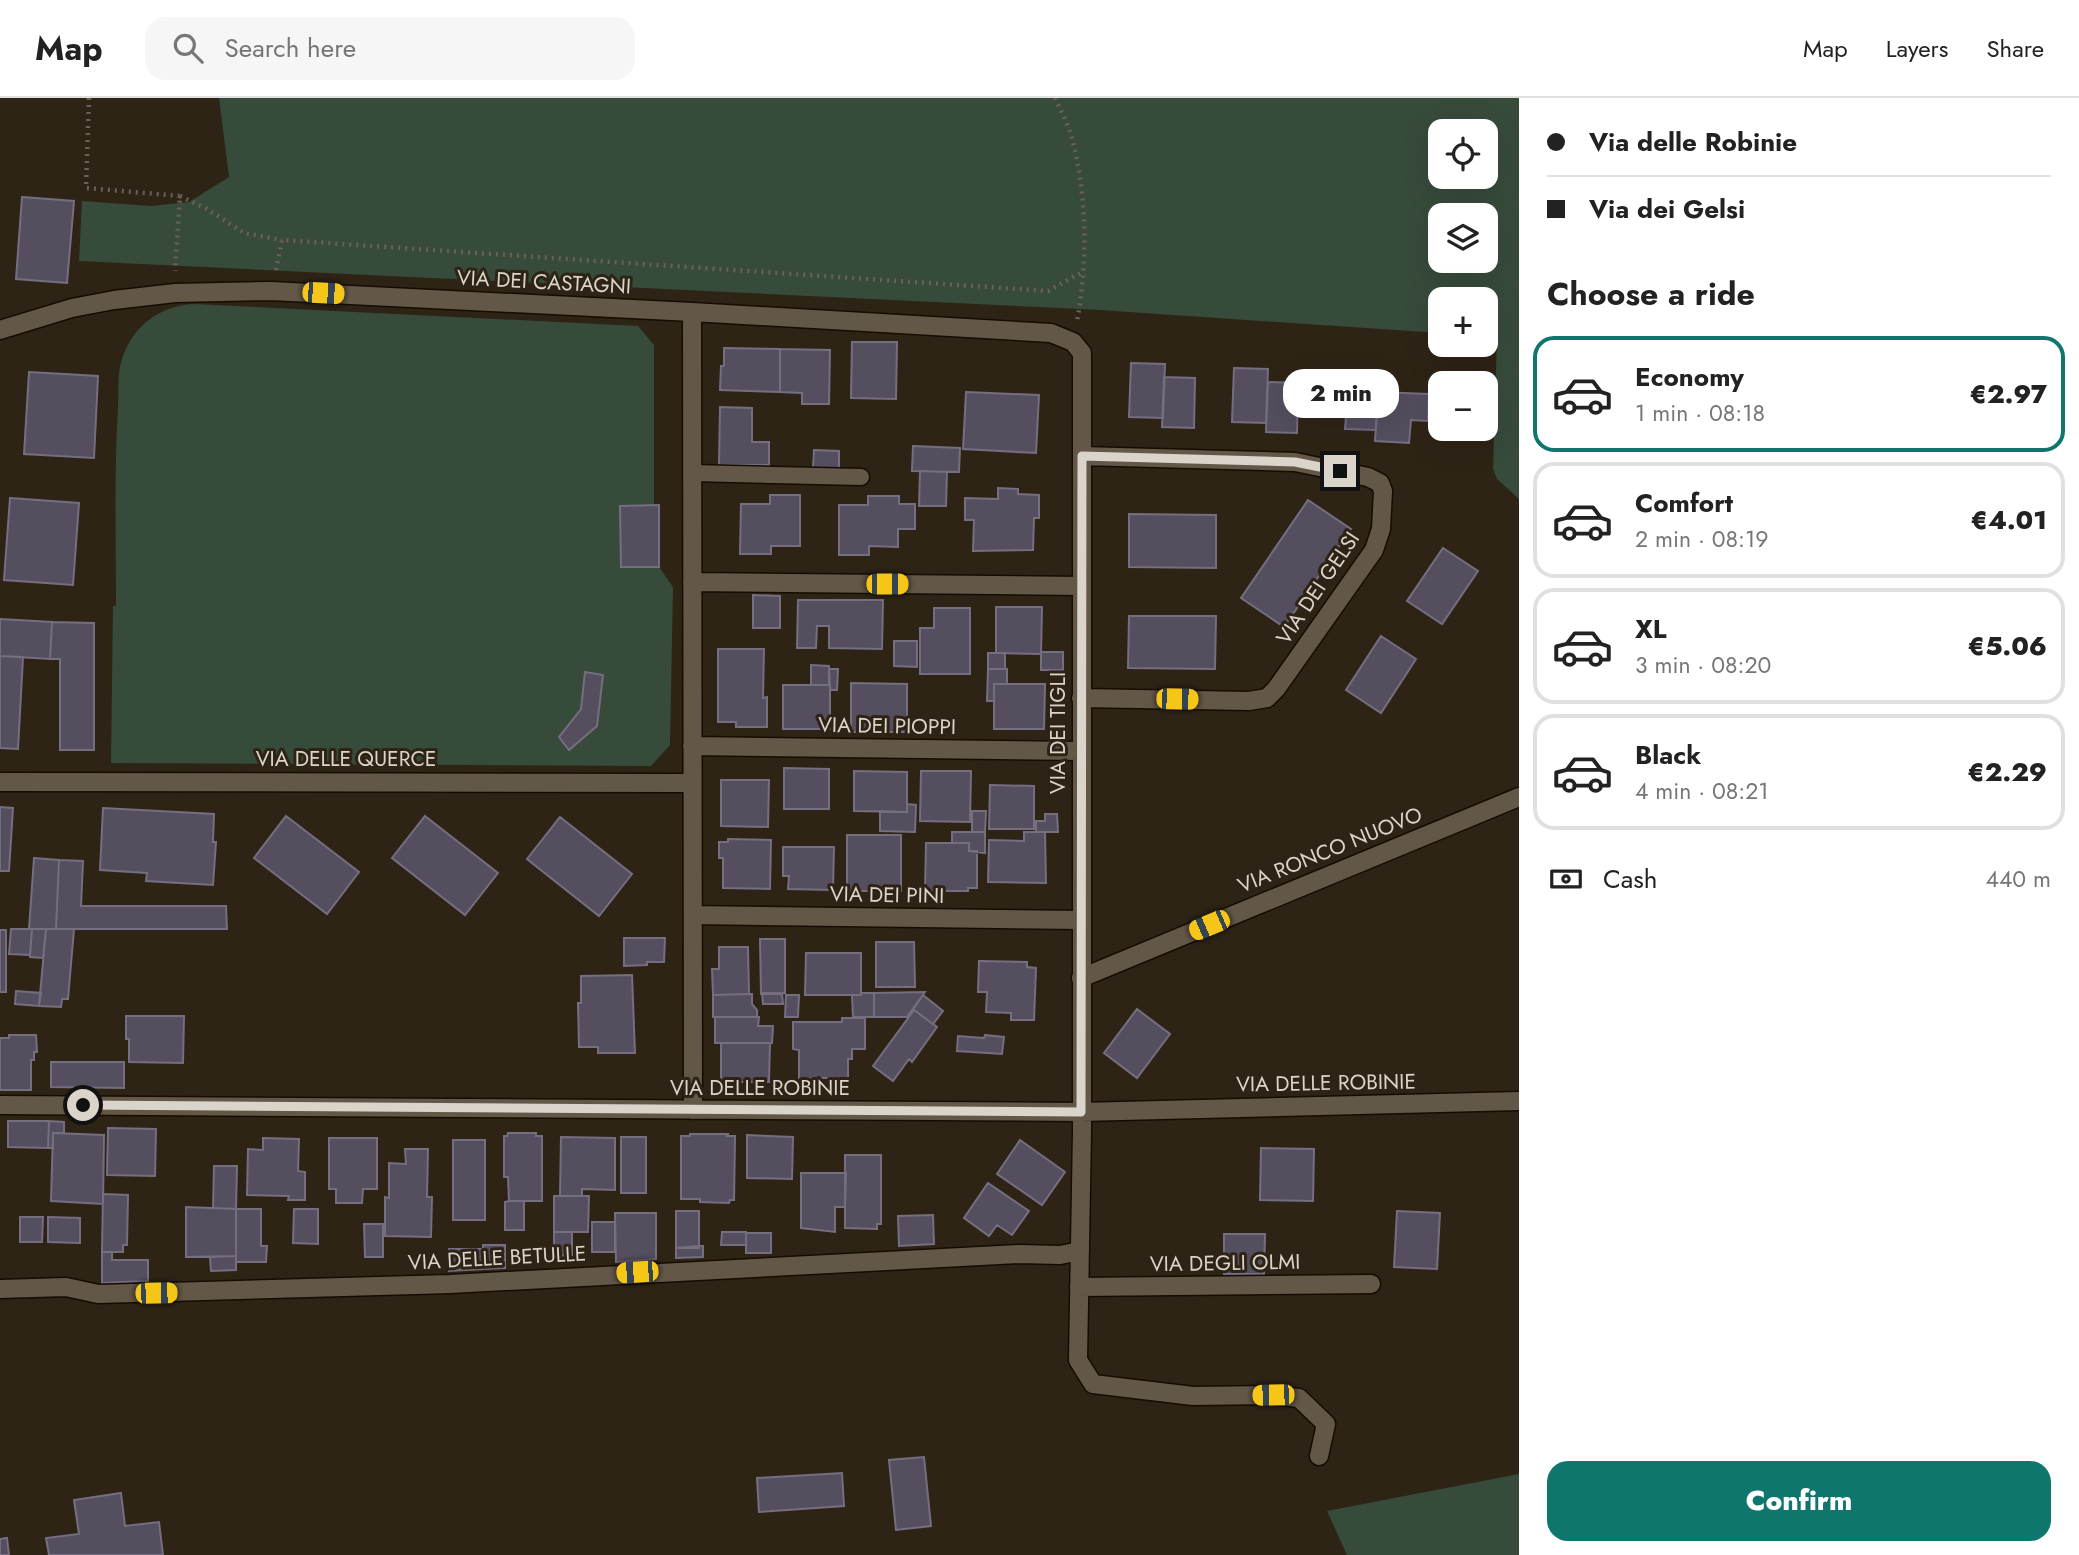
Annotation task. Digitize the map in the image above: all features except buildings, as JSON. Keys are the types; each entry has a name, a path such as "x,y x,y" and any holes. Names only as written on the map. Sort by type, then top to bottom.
{"street":[{"name":"VIA DEI CASTAGNI","path":"0,330 72,308 174,293 271,291 1051,333 1077,348"},
{"path":"691,312 693,1111"},
{"name":"VIA DEI TIGLI","path":"1077,348 1082,456 1081,1112"},
{"name":"VIA DEI GELSI","path":"1081,698 1254,701 1271,696 1374,550 1381,529 1383,491 1380,483 1368,477 1295,462 1082,456"},
{"path":"692,582 1081,586"},
{"name":"VIA DEI PIOPPI","path":"692,746 1081,751"},
{"name":"VIA DELLE QUERCE","path":"0,782 692,782"},
{"name":"VIA RONCO NUOVO","path":"1080,978 1519,797"},
{"name":"VIA DEI PINI","path":"692,915 1081,920"},
{"name":"VIA DELLE ROBINIE","path":"0,1105 1081,1112 1519,1101"},
{"path":"1081,1112 1078,1360 1093,1384 1193,1396 1273,1395 1298,1398 1326,1424 1318,1456"},
{"name":"VIA DELLE BETULLE","path":"0,1289 66,1287 103,1294 345,1288 993,1255 1060,1255 1080,1251"},
{"name":"VIA DEGLI OLMI","path":"1079,1287 1371,1284"}],"lane":[{"path":"692,473 861,477"}],"path":[{"path":"89,98 86,188 180,196 207,209 244,233 282,240 1048,291 1084,271"},
{"path":"1055,98 1071,137 1081,187 1084,271 1077,348"},
{"path":"174,293 180,196"},
{"path":"271,291 282,240"}],"green space":[{"path":"219,98 1519,98 1519,499 1497,479 1493,469 1494,441 1498,441 1498,287 1428,287 1428,332 1100,310 79,261 82,201 151,206 189,202 229,177"},
{"path":"194,304 638,326 654,345 654,504 659,505 659,567 673,587 670,745 651,766 111,763 120,364 133,337 149,320 170,309"},
{"path":"1519,1474 1519,1555 1347,1555 1327,1511"}],"route":[{"path":"83,1105 1081,1112 1082,456 1295,462 1340,471"}]}
